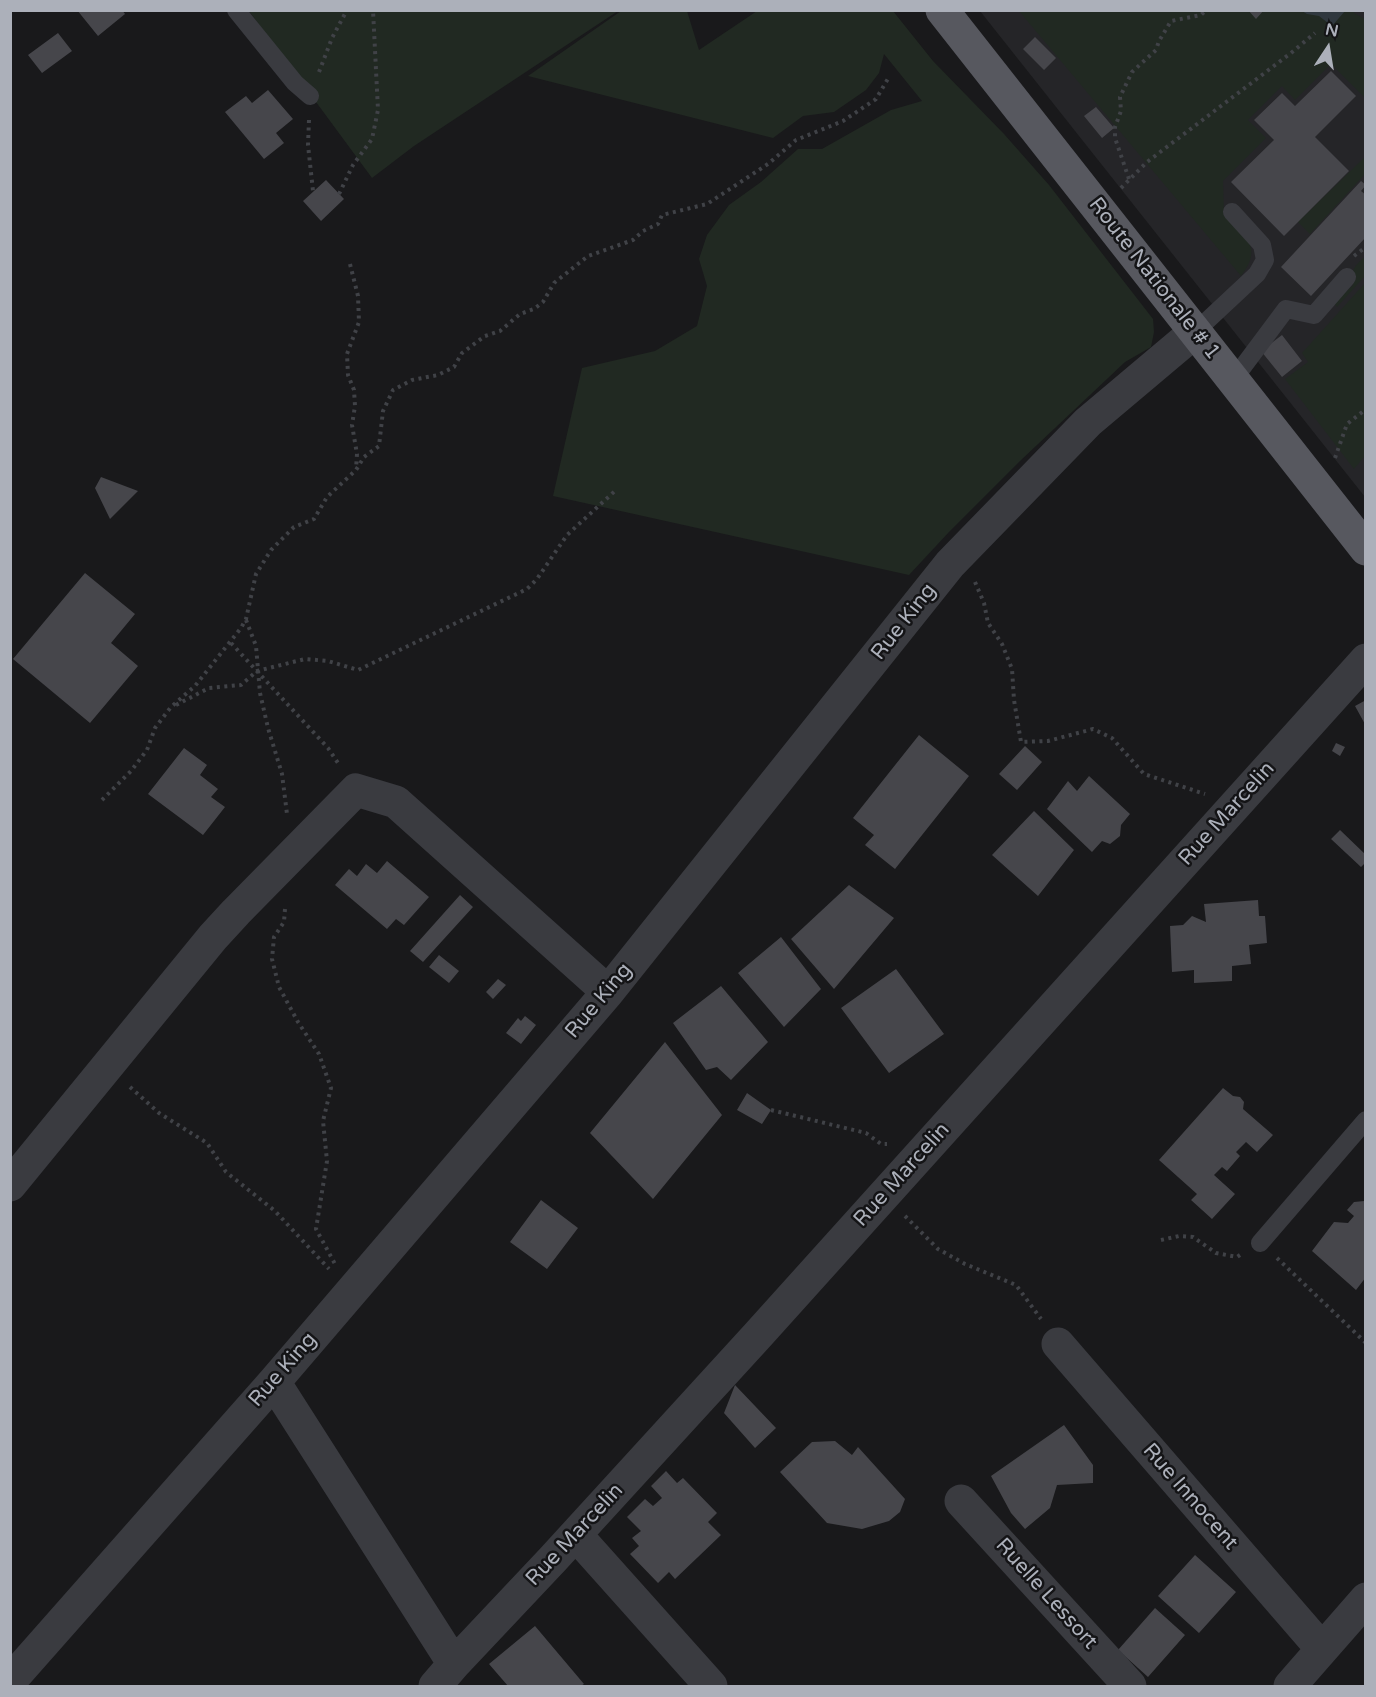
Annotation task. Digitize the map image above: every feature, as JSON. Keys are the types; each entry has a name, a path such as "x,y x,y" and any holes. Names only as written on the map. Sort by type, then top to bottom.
{"main road":[{"name":"Route Nationale # 1","path":"942,10 1365,549"}],"street":[{"name":"Rue King","path":"10,1681 274,1382 608,992 950,564 1088,422 1196,331"},
{"name":"Rue Marcelin","path":"444,1675 576,1535 1365,660"},
{"path":"10,1185 213,938 356,790 396,802 608,992"},
{"name":"Rue Innocent","path":"1058,1344 1322,1649"},
{"path":"274,1382 444,1675"},
{"name":"Ruelle Lessort","path":"961,1501 1130,1686"},
{"path":"576,1535 711,1686"},
{"path":"1290,1686 1365,1599"}],"lane":[{"path":"236,10 295,83 310,96"},
{"path":"1196,331 1257,274 1265,260 1262,245 1232,212"},
{"path":"1233,380 1286,309 1314,315 1347,276"},
{"path":"1260,1243 1365,1120"}],"path":[{"path":"339,194 353,165 372,139 378,110 373,10"},
{"path":"1129,179 1115,138 1115,127 1121,111 1120,97 1124,86 1132,72 1156,50 1159,40 1171,21 1201,15 1206,10"},
{"path":"1100,211 1147,162 1315,33"},
{"path":"102,800 131,771 147,750 156,728 171,707 195,686 231,643 246,619 256,574 271,550 294,527 314,519 327,497 356,470 364,457 379,446 383,411 393,390 412,380 438,375 454,367 462,353 485,336 500,331 520,314 534,309 543,302 554,283 588,256 633,240 643,231 658,224 662,214 707,204 768,164 796,140 843,121 876,99 889,76"},
{"path":"350,264 358,296 359,322 347,354 348,375 354,390 351,424 357,454 356,470"},
{"path":"1325,496 1338,446 1347,424 1365,409"},
{"path":"171,707 209,688 240,685 257,671 305,659 328,661 358,670 527,589 537,579 567,535 616,490"},
{"path":"962,552 984,603 988,623 1002,644 1012,669 1014,700 1022,742 1048,741 1093,729 1112,738 1143,774 1238,802"},
{"path":"246,619 256,646 257,671 268,728 282,774 289,828 290,858 284,922 274,937 272,959 279,987 319,1054 331,1088 323,1121 327,1161 316,1229 350,1291"},
{"path":"231,643 328,748 356,790"},
{"path":"107,1067 159,1113 207,1143 225,1172 275,1211 350,1291"},
{"path":"771,1110 866,1133 882,1144 892,1143 901,1137 921,1154"},
{"path":"880,1199 906,1216 938,1249 965,1264 1016,1285 1058,1344"},
{"path":"1161,1240 1179,1236 1193,1237 1216,1253 1237,1257 1260,1243 1365,1343"}],"shaded area":[{"path":"249,11 618,11 414,146 372,178"},
{"path":"621,11 687,11 699,50 757,11 893,11 933,61 1004,134 1049,185 1153,319 1154,332 1151,347 1125,362 1020,461 909,575 553,496 582,368 655,351 697,326 707,286 699,259 707,235 729,205 761,182 798,149 822,149 891,110 922,101 884,54 879,73 866,90 834,112 803,116 773,138 528,76"},
{"path":"980,11 1365,11 1365,497"},
{"path":"1019,11 1355,11 1354,13 1365,19 1365,98 1331,64 1295,100 1282,86 1248,120 1266,138 1223,181 1224,214 1245,235 1251,249 1248,266 1241,276"},
{"path":"1302,11 1345,11 1332,26 1319,16"},
{"path":"1365,157 1365,174 1310,234 1298,222"},
{"path":"1365,257 1365,276 1337,307 1334,303 1353,285 1354,269"},
{"path":"1365,283 1365,456 1354,469 1285,379 1308,362 1302,353"}],"building":[{"path":"77,10 122,10 125,14 98,36"},
{"path":"1248,10 1264,10 1256,19"},
{"path":"58,33 72,51 42,73 28,55"},
{"path":"1035,37 1056,58 1044,70 1023,49"},
{"path":"1331,71 1356,96 1315,137 1349,171 1284,236 1231,182 1274,140 1254,120 1282,93 1295,106"},
{"path":"268,90 293,119 276,133 284,143 264,159 225,112 246,96 252,103"},
{"path":"1096,107 1114,128 1102,138 1084,116"},
{"path":"326,180 344,199 321,221 303,201"},
{"path":"1361,181 1366,185 1361,191 1366,195 1366,237 1311,296 1281,267"},
{"path":"1282,335 1302,361 1282,377 1261,351"},
{"path":"101,477 138,491 110,519 95,488"},
{"path":"85,573 135,614 111,643 138,666 90,723 13,659"},
{"path":"1366,700 1366,726 1355,706"},
{"path":"919,735 969,776 895,869 865,845 874,835 853,818"},
{"path":"1336,743 1345,747 1340,756 1332,751"},
{"path":"1025,746 1042,762 1017,790 999,774"},
{"path":"184,748 207,765 200,775 218,789 211,797 225,807 203,835 148,794"},
{"path":"1089,776 1130,814 1121,825 1120,836 1110,844 1102,841 1092,852 1047,809 1068,781 1077,791"},
{"path":"1034,811 1074,850 1038,896 992,855"},
{"path":"1340,830 1366,855 1366,862 1361,867 1331,839"},
{"path":"387,861 429,897 404,925 396,919 387,929 335,885 349,869 357,876 366,864 377,873"},
{"path":"849,885 894,918 834,989 791,939"},
{"path":"460,895 473,907 423,962 410,951"},
{"path":"1258,900 1259,916 1265,916 1267,943 1249,945 1251,964 1232,966 1232,981 1194,983 1194,970 1172,972 1170,926 1183,925 1192,916 1206,922 1204,904"},
{"path":"781,937 821,989 784,1027 738,973"},
{"path":"439,955 459,971 449,983 429,967"},
{"path":"896,969 944,1034 889,1073 841,1008"},
{"path":"498,979 506,985 493,999 486,992"},
{"path":"721,986 768,1042 731,1080 717,1067 706,1070 673,1023"},
{"path":"525,1016 536,1025 521,1044 506,1033 518,1018 521,1021"},
{"path":"665,1042 722,1115 653,1199 590,1133"},
{"path":"1223,1088 1233,1096 1240,1097 1244,1102 1243,1109 1273,1135 1257,1152 1246,1142 1236,1152 1240,1156 1227,1171 1222,1167 1214,1175 1235,1194 1212,1219 1191,1200 1197,1194 1159,1160"},
{"path":"747,1093 771,1110 762,1124 737,1110"},
{"path":"541,1200 578,1228 547,1269 510,1242"},
{"path":"1364,1201 1366,1277 1356,1290 1312,1251 1334,1222 1348,1223 1354,1216 1347,1210 1354,1202"},
{"path":"735,1385 776,1428 755,1448 724,1413"},
{"path":"1064,1425 1093,1465 1093,1483 1057,1485 1050,1508 1025,1529 1011,1513 991,1476"},
{"path":"835,1441 852,1455 858,1447 905,1499 900,1512 889,1521 862,1529 827,1523 780,1472 812,1442"},
{"path":"666,1471 677,1483 683,1478 717,1513 708,1522 721,1535 675,1579 669,1572 658,1583 630,1554 639,1546 632,1538 641,1531 627,1517 645,1499 653,1506 662,1498 651,1486"},
{"path":"1195,1555 1236,1592 1199,1633 1158,1596"},
{"path":"1155,1608 1185,1635 1148,1677 1118,1650"},
{"path":"535,1626 584,1684 581,1686 508,1686 489,1664"}]}
